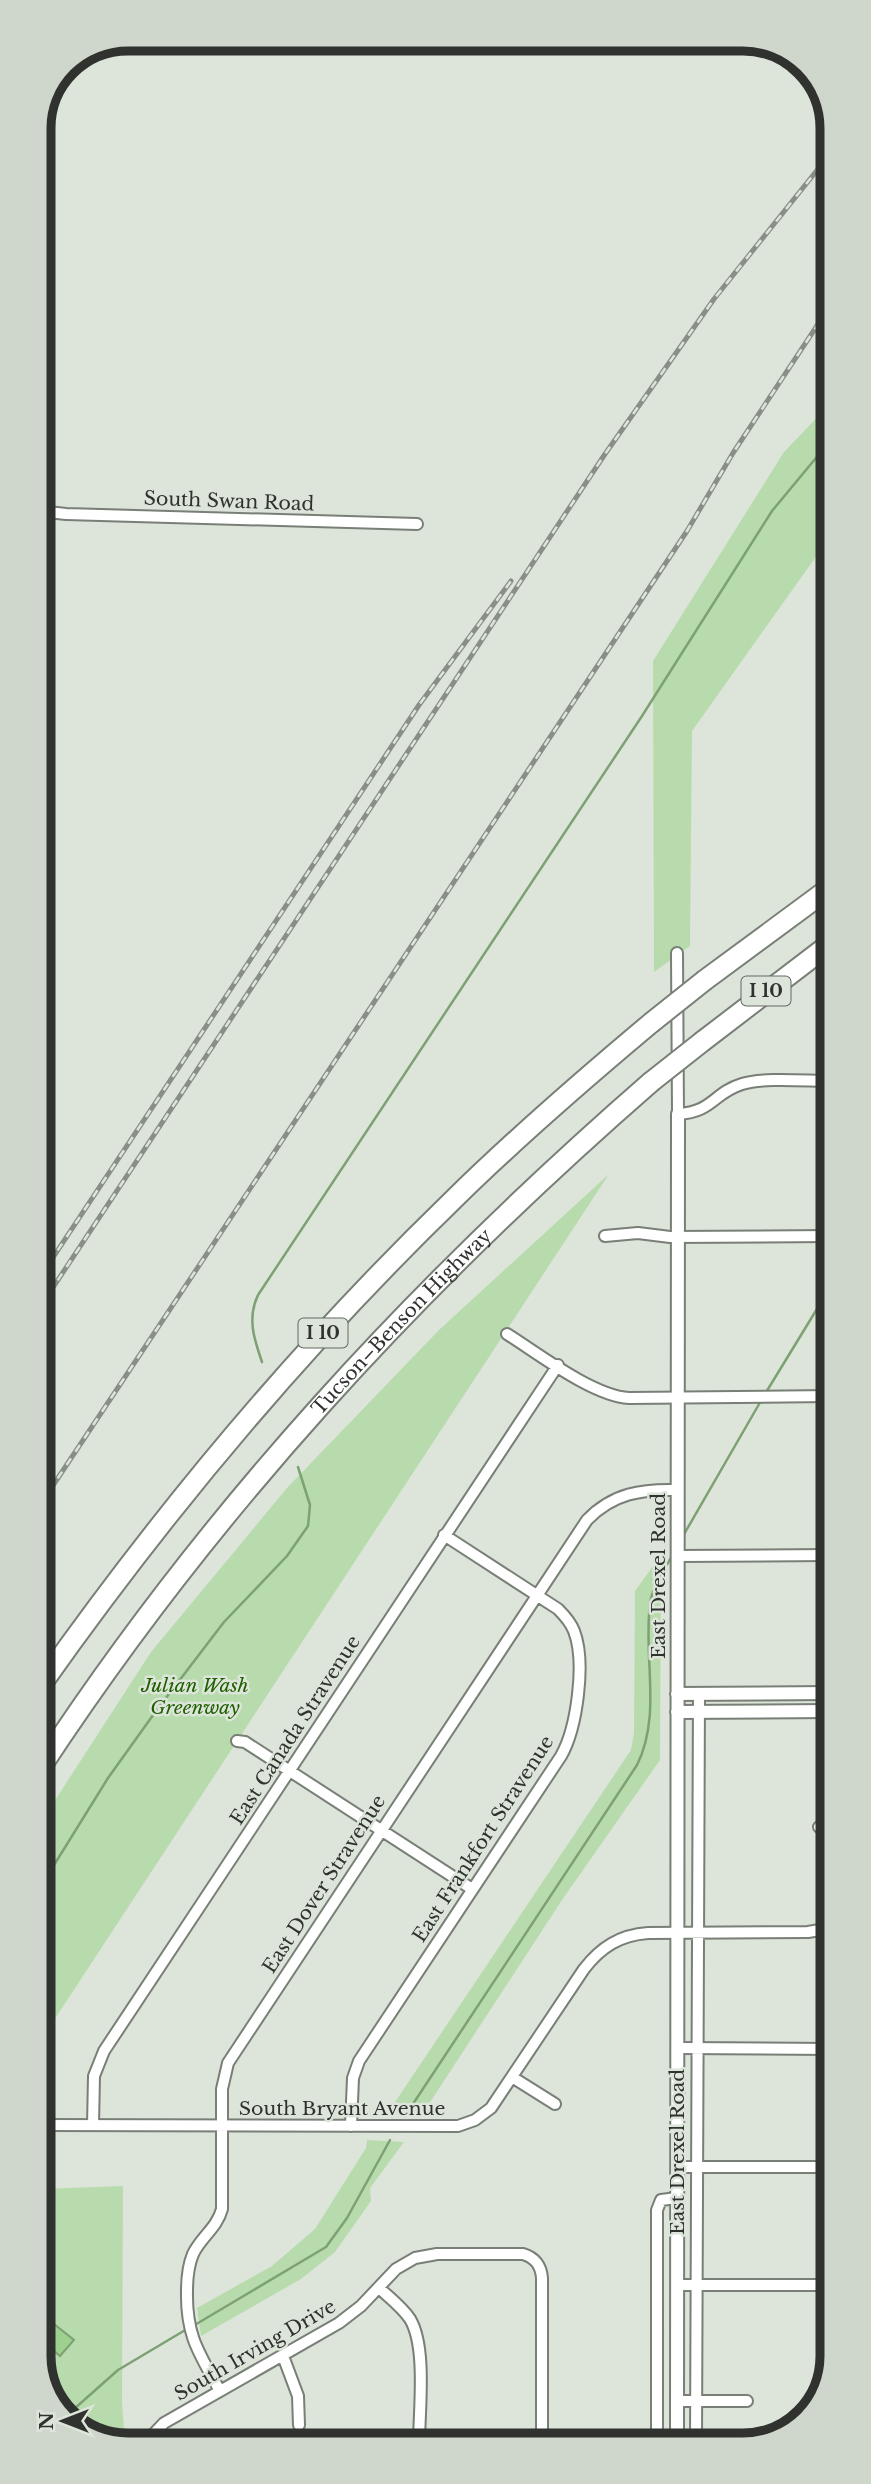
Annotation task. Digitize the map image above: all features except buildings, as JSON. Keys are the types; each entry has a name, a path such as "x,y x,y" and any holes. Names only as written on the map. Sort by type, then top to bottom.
{"highway":[{"name":"I 10","path":"51,1671 121,1574 260,1402 334,1321 482,1171 651,1023 820,895"},
{"name":"Tucson–Benson Highway","path":"51,1752 132,1635 197,1550 316,1408 385,1333 495,1223 651,1082 820,951"},
{"path":"51,1756 76,1715"}],"street":[{"name":"South Swan Road","path":"51,512 417,524"},
{"name":"East Drexel Road","path":"677,953 677,2433"},
{"path":"678,1114 703,1110 726,1091 747,1083 820,1081"},
{"path":"605,1236 638,1233 677,1237 820,1236"},
{"path":"507,1334 598,1390 613,1396 820,1396"},
{"name":"East Canada Stravenue","path":"93,2125 93,2085 99,2059 558,1365"},
{"name":"East Dover Stravenue","path":"220,2391 193,2342 187,2319 188,2272 193,2255 217,2223 222,2209 223,2079 231,2056 587,1520 604,1504 634,1492 677,1490"},
{"name":"East Frankfort Stravenue","path":"351,2126 353,2078 359,2061 561,1756 575,1718 578,1655 575,1633 561,1612 444,1535"},
{"path":"677,1556 820,1555"},
{"path":"677,1694 820,1693"},
{"name":"East Drexel Road","path":"696,2433 699,1694"},
{"path":"677,1712 820,1711"},
{"path":"237,1741 245,1742 290,1769 472,1889"},
{"name":"South Bryant Avenue","path":"51,2125 449,2127 467,2124 491,2108 584,1969 601,1950 629,1936 820,1930"},
{"path":"677,2048 820,2049"},
{"path":"512,2077 555,2104"},
{"path":"677,2167 820,2167"},
{"name":"East Drexel Road","path":"657,2433 657,2210 661,2200 677,2198"},
{"name":"South Irving Drive","path":"154,2433 164,2423 339,2323 400,2266 424,2255 520,2254 536,2261 541,2269 542,2433"},
{"path":"677,2285 820,2285"},
{"path":"379,2288 407,2315 417,2337 420,2357 419,2433"},
{"path":"283,2356 299,2396 299,2425"},
{"path":"677,2401 747,2401"}],"green space":[{"path":"820,414 820,551 692,731 690,946 654,972 653,661 784,452"},
{"name":"Julian Wash Greenway","path":"609,1174 51,2025 51,1807 151,1652 287,1488 439,1330"},
{"path":"661,1555 660,1760 562,1900 423,2113 387,2114 631,1750 634,1733 635,1591"},
{"path":"367,2140 404,2142 370,2188 371,2201 335,2252 301,2279 201,2336 197,2308 272,2266 315,2229 366,2148"},
{"path":"123,2186 122,2401 124,2433 98,2427 98,2386 57,2386 53,2376 51,2189"}],"shaded area":[{"path":"51,2322 74,2340 60,2356 51,2348"}],"waterway":[{"path":"262,1362 252,1320 258,1295 642,716 772,511 820,453"},
{"path":"765,1394 820,1304"},
{"path":"683,1536 762,1399"},
{"path":"51,1870 108,1778 156,1711 224,1622 287,1556 308,1526 310,1505 298,1467"},
{"path":"405,2116 637,1765 649,1726 648,1624 651,1598 673,1554"},
{"path":"193,2326 326,2247 347,2218 390,2140"},
{"path":"98,2388 118,2370 187,2329"}],"railway":[{"path":"51,1290 605,454 714,299 820,166"},
{"path":"51,1488 687,531 733,453 820,321"},
{"path":"51,1260 419,705 511,581"}]}
